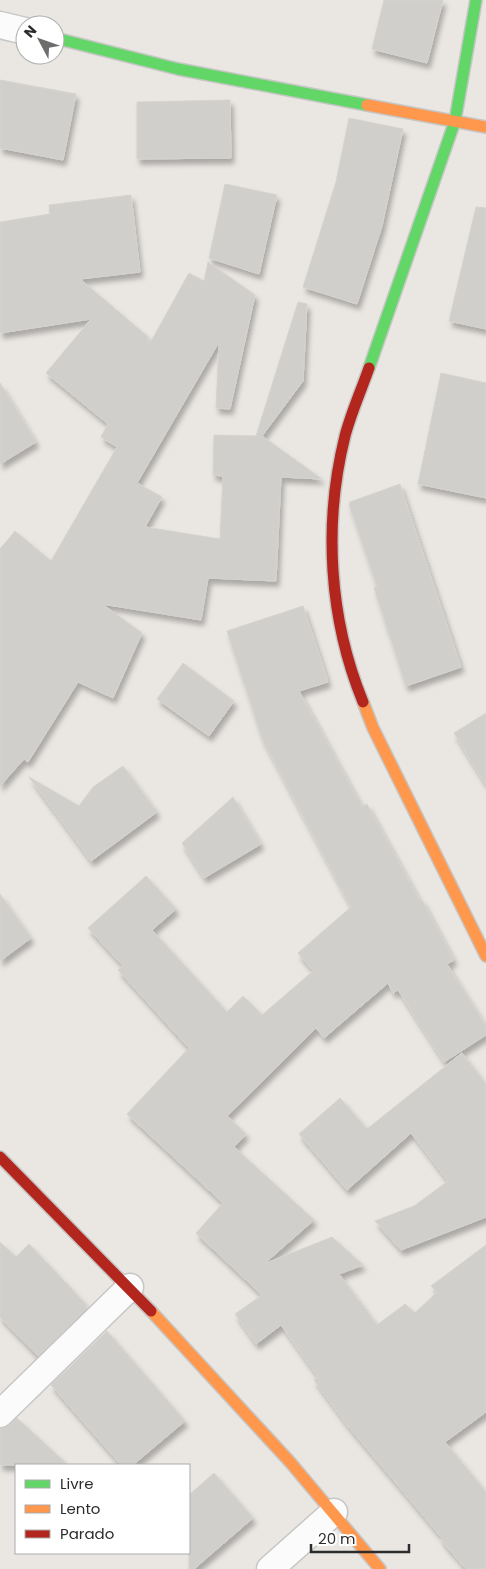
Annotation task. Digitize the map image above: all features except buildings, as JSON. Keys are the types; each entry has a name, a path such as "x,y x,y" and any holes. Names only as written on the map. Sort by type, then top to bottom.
{"street":[{"path":"476,0 455,121 345,436 334,499 331,558 338,610 355,682 373,728 486,956"},
{"path":"0,25 15,29"},
{"path":"65,41 178,69 486,127"},
{"path":"0,1157 130,1287 334,1512 380,1569"},
{"path":"0,1414 130,1287"},
{"path":"270,1569 334,1512"}],"traffic: fast":[{"path":"369,368 455,121 476,0"},
{"path":"65,41 178,69 367,105"}],"traffic: slow":[{"path":"367,105 486,127"},
{"path":"363,702 373,728 486,956"},
{"path":"151,1311 290,1462 380,1569"}],"traffic: jam":[{"path":"363,702 343,638 333,571 332,537 338,469 345,436 369,368"},
{"path":"0,1157 151,1311"}]}
